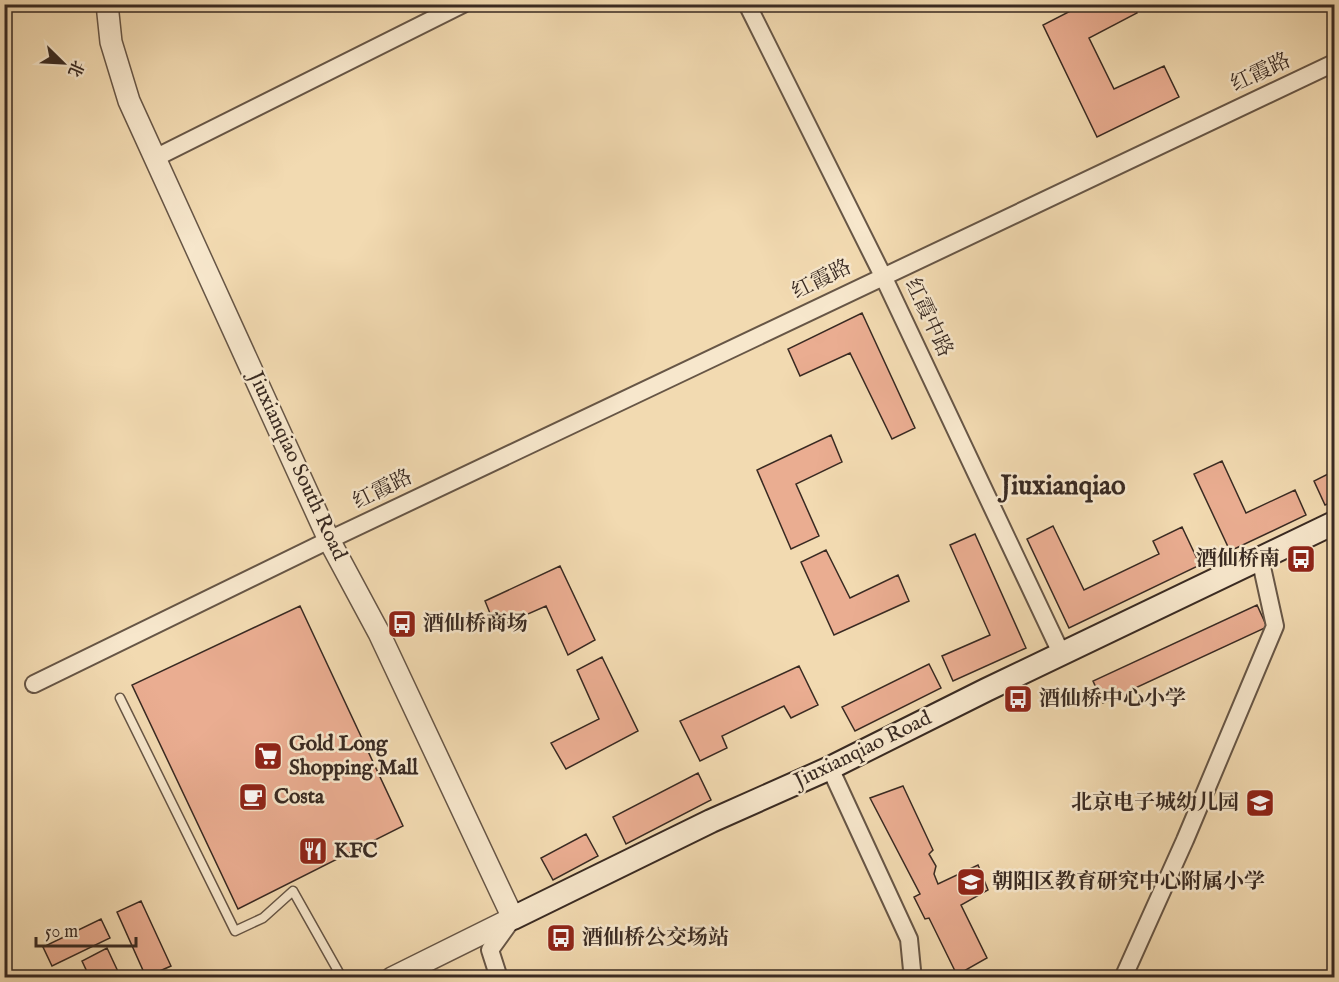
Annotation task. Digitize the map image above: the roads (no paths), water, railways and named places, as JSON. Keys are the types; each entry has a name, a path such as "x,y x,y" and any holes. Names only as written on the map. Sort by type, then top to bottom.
{"main road":[{"name":"Jiuxianqiao Road","path":"513,918 711,821 830,768 986,690 1335,524"}],"street":[{"name":"Jiuxianqiao South Road","path":"107,4 111,42 126,92 155,158 329,540 379,633 513,918"},
{"path":"155,158 463,4"},
{"name":"红霞中路","path":"747,4 883,276 1062,655"},
{"name":"红霞路","path":"34,684 329,540 1335,63"},
{"path":"1123,978 1185,840 1275,626 1260,558"},
{"path":"830,768 909,939 911,974 928,978"},
{"path":"499,978 490,950 513,918"},
{"name":"Jiuxianqiao Road","path":"392,978 513,918"}],"lane":[{"path":"120,698 235,931 263,918 293,891 342,978"}],"place":[{"name":"酒仙桥南","path":"1301,559"},
{"name":"酒仙桥商场","path":"402,624"},
{"name":"酒仙桥中心小学","path":"1018,699"},
{"name":"Gold Long Shopping Mall","path":"268,756"},
{"name":"Costa","path":"253,797"},
{"name":"北京电子城幼儿园","path":"1260,803"},
{"name":"KFC","path":"313,851"},
{"name":"朝阳区教育研究中心附属小学","path":"971,882"},
{"name":"酒仙桥公交场站","path":"561,938"}],"district":[{"name":"Jiuxianqiao","path":"1063,487"}]}
